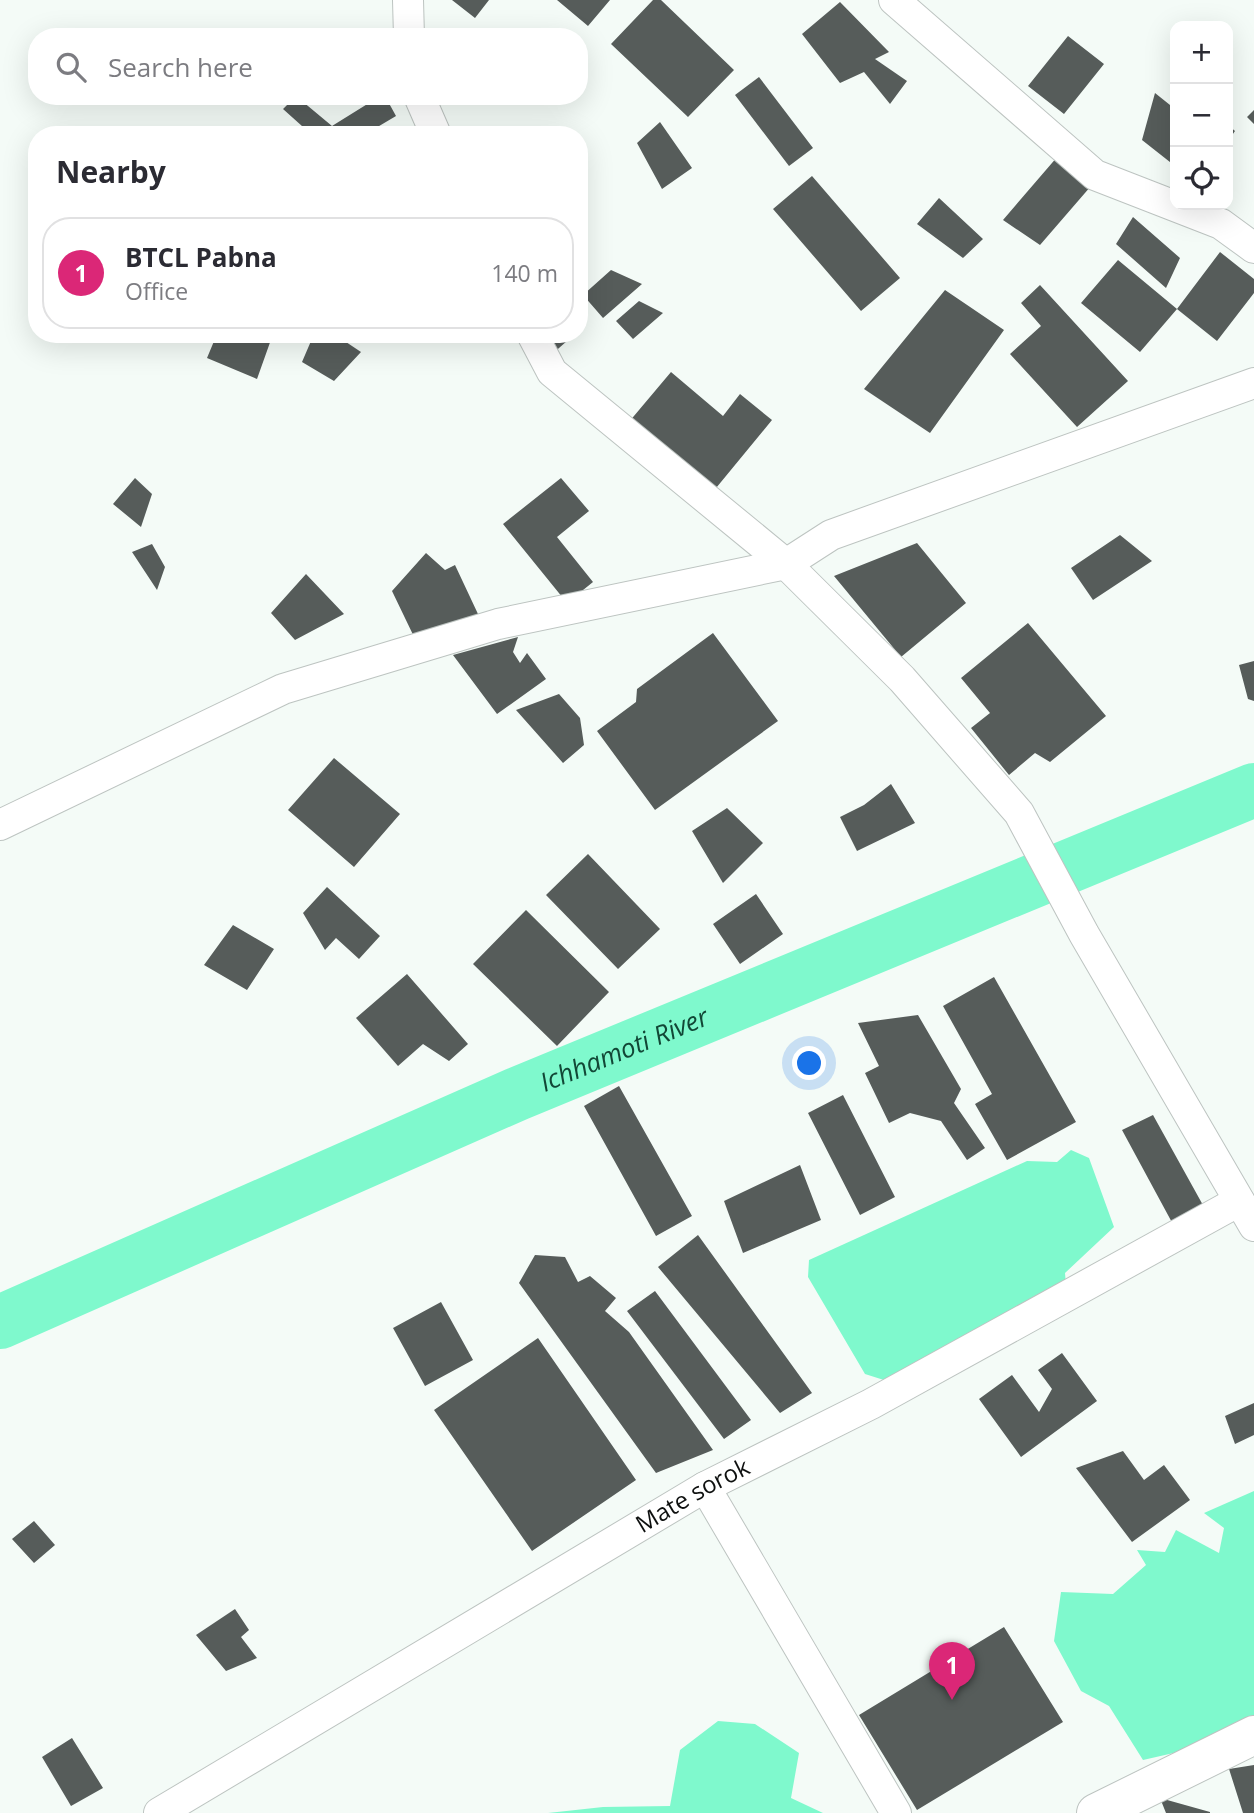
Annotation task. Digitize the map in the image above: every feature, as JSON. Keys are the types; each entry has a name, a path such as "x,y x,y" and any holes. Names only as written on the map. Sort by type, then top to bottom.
{"highway":[{"path":"1096,1813 1142,1803 1254,1735"}],"street":[{"path":"408,0 409,28"},
{"path":"894,0 1095,175 1221,225 1254,248"},
{"path":"423,105 432,126"},
{"path":"537,343 552,372 786,564 902,679 1020,813 1084,934 1247,1213"},
{"path":"0,825 283,689 498,624 786,564 831,535 1254,383"},
{"name":"Mate sorok","path":"159,1813 705,1487 1247,1213"},
{"path":"705,1487 895,1813"}],"shaded area":[{"path":"1071,1150 1089,1158 1114,1227 1065,1273 1066,1285 887,1381 865,1374 808,1277 809,1260 1027,1161 1057,1162"},
{"path":"1254,1491 1254,1719 1178,1752 1143,1760 1109,1706 1081,1691 1054,1641 1061,1592 1113,1594 1146,1565 1137,1550 1165,1552 1176,1530 1219,1553 1224,1528 1204,1513"},
{"path":"718,1721 755,1724 799,1753 791,1798 823,1813 548,1813 603,1807 670,1806 680,1750"}],"building":[{"path":"452,0 489,0 475,18"},
{"path":"557,0 610,0 588,26"},
{"path":"653,0 661,0 734,70 688,117 611,44"},
{"path":"840,2 889,52 875,59 907,81 890,104 864,72 840,83 802,34"},
{"path":"1068,36 1104,64 1064,114 1028,86"},
{"path":"759,77 813,148 789,166 735,95"},
{"path":"1155,93 1170,105 1170,162 1142,140"},
{"path":"287,105 307,105 332,126 302,126 283,109"},
{"path":"366,105 390,105 396,116 379,126 332,126"},
{"path":"1254,110 1254,124 1247,117"},
{"path":"660,122 692,168 662,189 637,143"},
{"path":"1058,156 1091,186 1040,245 1003,220"},
{"path":"812,176 900,278 861,311 773,209"},
{"path":"939,198 983,239 963,258 917,224"},
{"path":"1133,217 1180,258 1166,288 1116,244"},
{"path":"1220,252 1254,279 1254,293 1217,341 1177,309"},
{"path":"1118,260 1177,309 1140,352 1081,303"},
{"path":"611,270 642,284 603,318 588,301 588,291"},
{"path":"1040,285 1128,381 1077,427 1010,354 1041,326 1021,303"},
{"path":"945,290 1004,330 930,433 864,389"},
{"path":"639,301 663,313 633,339 616,321"},
{"path":"213,343 270,343 257,379 207,358"},
{"path":"310,343 348,343 361,352 334,381 302,362"},
{"path":"545,343 565,343 551,355"},
{"path":"671,372 723,416 740,394 772,420 707,499 623,429"},
{"path":"135,478 152,494 141,527 113,504"},
{"path":"561,478 589,511 557,537 593,582 567,603 503,524"},
{"path":"1120,535 1152,561 1093,600 1071,568"},
{"path":"917,543 966,603 901,657 834,576"},
{"path":"152,544 165,567 157,590 132,552"},
{"path":"426,553 445,570 455,565 478,614 417,643 392,591"},
{"path":"306,574 344,614 295,640 271,613"},
{"path":"1028,623 1106,716 1050,762 1035,753 1009,775 971,728 990,713 961,678"},
{"path":"713,633 778,721 655,810 597,731 636,702 637,689"},
{"path":"518,637 513,652 520,663 527,653 546,679 497,714 453,655"},
{"path":"1254,661 1254,701 1248,699 1239,665"},
{"path":"559,694 580,718 584,745 563,763 516,710"},
{"path":"334,758 400,814 354,867 288,810"},
{"path":"891,784 915,823 857,851 840,817 864,805"},
{"path":"727,808 763,843 723,883 692,831"},
{"path":"588,854 660,929 618,969 546,895"},
{"path":"327,887 380,936 359,959 336,938 325,950 303,913"},
{"path":"756,894 783,934 740,964 713,924"},
{"path":"526,910 609,992 557,1046 473,964"},
{"path":"233,925 274,949 247,990 204,965"},
{"path":"407,974 468,1044 449,1061 423,1044 398,1066 356,1018"},
{"path":"994,977 1076,1122 1007,1160 975,1104 992,1094 943,1006"},
{"path":"918,1015 961,1089 954,1103 985,1148 967,1160 941,1121 910,1113 889,1123 865,1073 879,1066 858,1023"},
{"path":"619,1086 692,1216 656,1236 584,1106"},
{"path":"843,1095 895,1197 860,1215 808,1113"},
{"path":"1153,1115 1209,1216 1175,1228 1122,1130"},
{"path":"800,1165 821,1220 743,1253 724,1201"},
{"path":"698,1235 812,1393 780,1413 658,1267"},
{"path":"535,1255 565,1257 578,1282 590,1276 616,1298 605,1311 629,1332 713,1450 656,1473 519,1283"},
{"path":"655,1291 751,1420 724,1439 627,1311"},
{"path":"441,1302 473,1360 425,1386 393,1328"},
{"path":"538,1338 636,1480 532,1551 434,1410"},
{"path":"1062,1353 1097,1401 1021,1457 979,1399 1012,1375 1039,1412 1052,1389 1038,1370"},
{"path":"1254,1403 1254,1435 1235,1444 1225,1416"},
{"path":"1123,1451 1144,1480 1164,1465 1190,1500 1132,1542 1076,1468"},
{"path":"34,1521 55,1545 34,1563 12,1539"},
{"path":"235,1609 249,1630 241,1637 257,1658 226,1671 196,1635"},
{"path":"1004,1627 1063,1722 917,1810 859,1715"},
{"path":"72,1738 103,1788 71,1806 42,1757"},
{"path":"1254,1765 1254,1813 1243,1813 1229,1769"},
{"path":"1160,1798 1210,1812 1210,1813 1166,1813"}],"waterway":[{"name":"Ichhamoti River","path":"0,1322 517,1094 1254,790"}],"place":[{"name":"BTCL Pabna","path":"952,1700"}]}
